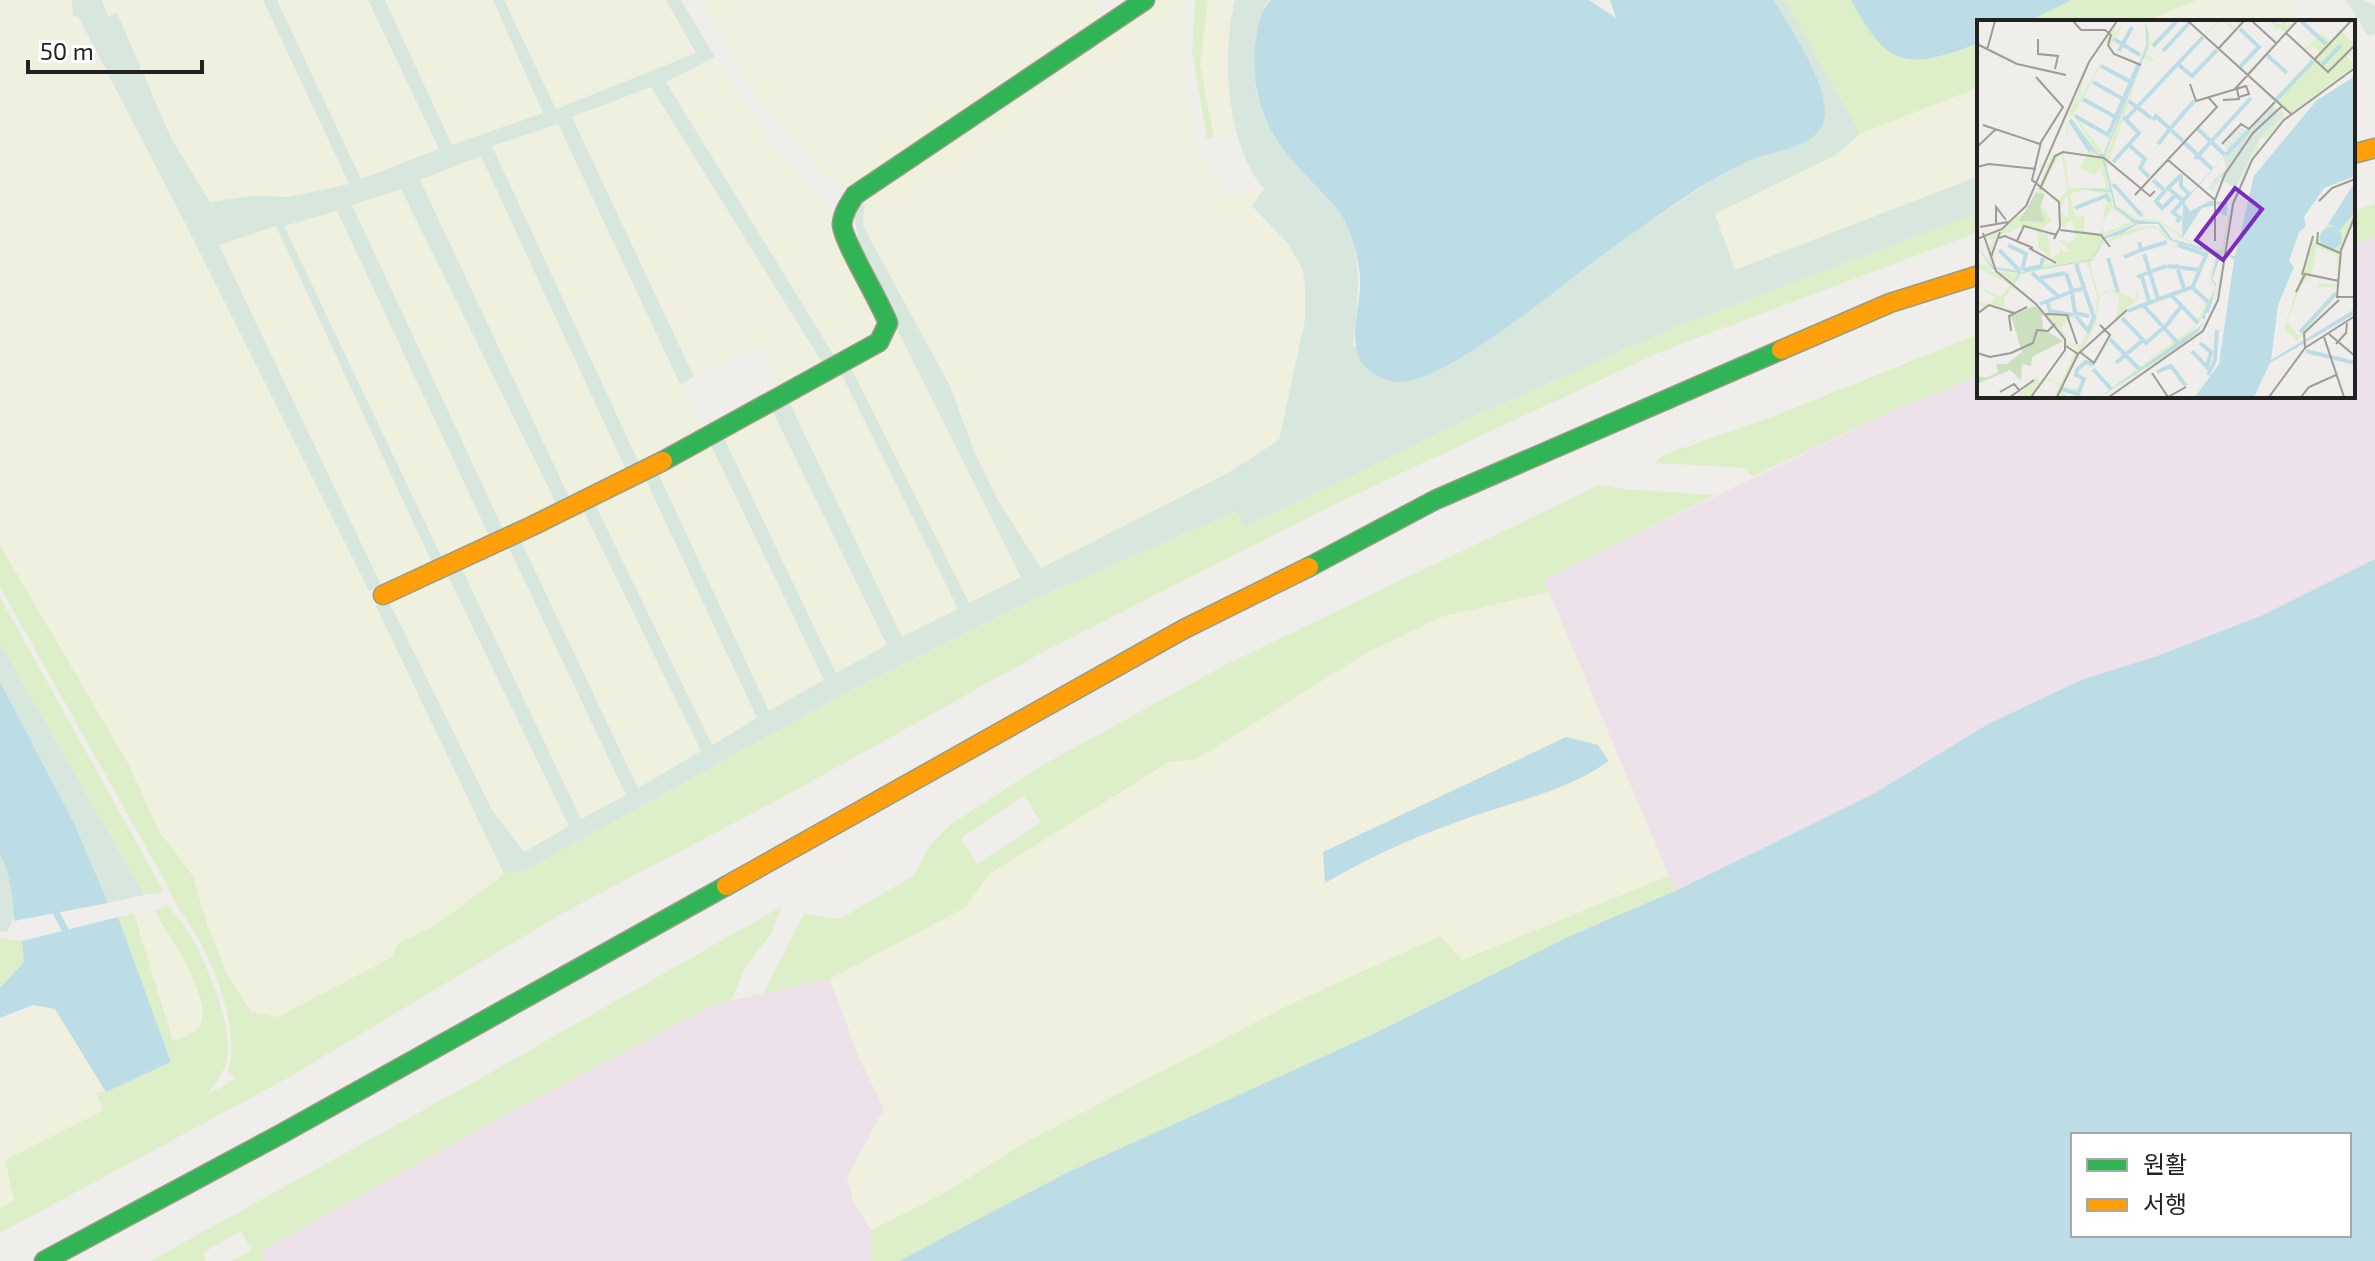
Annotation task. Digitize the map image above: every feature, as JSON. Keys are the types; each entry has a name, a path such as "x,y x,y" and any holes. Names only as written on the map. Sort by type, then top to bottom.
{"main road":[{"path":"383,595 532,526 703,441 879,342 888,323 841,223 855,195 1145,0"},
{"path":"2355,153 2375,148"},
{"path":"44,1261 281,1134 1184,629 1435,500 1876,308 1977,276"}],"shaded area":[{"path":"72,0 102,0 108,17 117,13 172,140 210,202 252,196 289,197 349,184 263,0 277,0 361,179 439,149 368,0 385,0 452,145 543,113 493,0 504,0 556,109 696,53 666,0 681,0 715,57 666,82 835,357 823,364 651,87 572,117 694,377 680,384 558,124 492,146 639,463 626,470 481,156 420,180 570,499 557,505 401,189 352,205 504,531 490,538 337,211 284,226 442,558 432,563 276,226 219,245 381,585 369,591 182,217 78,16 73,17"},
{"path":"1235,0 1271,0 1265,6 1256,91 1264,118 1277,142 1335,204 1352,237 1358,272 1353,346 1465,356 1511,325 1598,257 1728,169 1804,142 1816,76 1774,0 1785,0 1860,134 1836,155 1715,214 1735,270 1977,177 1977,214 1678,326 1472,417 1245,527 1236,511 1030,601 846,693 524,871 504,874 376,606 388,600 492,810 524,852 569,826 447,574 461,567 581,819 626,795 507,544 520,539 638,788 701,751 582,508 594,502 712,745 757,718 645,478 657,471 769,711 824,680 710,443 723,436 836,673 887,645 772,410 789,402 902,637 958,609 841,373 851,368 969,603 1021,577 897,329 860,246 854,217 865,197 863,224 870,239 951,388 974,451 1000,504 1041,568 1228,473 1279,440 1305,320 1305,287 1302,268 1288,244 1252,206 1264,189 1251,170 1234,124 1228,72"},
{"path":"2346,0 2364,0 2375,6 2375,34 2368,36"},
{"path":"2375,237 2375,559 2263,615 2157,656 2081,680 1988,724 1875,793 1675,891 1543,580 1889,412 1977,377 1977,398 2355,398 2355,245"},
{"path":"0,643 144,895 108,903 75,825 0,682"},
{"path":"0,854 11,883 14,903 7,932 0,931"},
{"path":"830,979 859,1056 884,1109 847,1178 854,1202 871,1230 871,1261 263,1261 263,1250 494,1121 715,1004"}],"green space":[{"path":"0,0 72,0 73,17 77,16 182,217 376,605 504,874 436,925 399,943 391,958 277,1017 251,1012 226,972 193,876 159,831 129,765 0,545"},
{"path":"102,0 263,0 349,184 289,197 252,196 209,202 172,140 116,13 108,18"},
{"path":"277,0 368,0 439,150 361,179"},
{"path":"385,0 493,0 544,113 452,145"},
{"path":"504,0 666,0 696,52 556,109"},
{"path":"700,0 1095,0 1105,17 846,191 817,169 782,128 756,93"},
{"path":"1161,0 1185,0 1187,91 1197,143 1225,196 1265,189 1265,222 1288,244 1302,268 1305,320 1290,400 1280,440 1228,473 1041,568 1000,504 974,451 951,388 870,239 863,224 865,197"},
{"path":"1195,0 1208,0 1200,65 1214,138 1207,139 1192,51"},
{"path":"1208,0 1235,0 1226,53 1237,136 1214,138 1200,65"},
{"path":"1785,0 1851,0 1866,26 1884,47 1906,58 1920,60 1942,56 1977,43 1977,88 1860,134"},
{"path":"2072,0 2197,0 2147,20 2031,20"},
{"path":"2197,0 2289,0 2298,20 2147,20"},
{"path":"715,57 761,130 834,213 879,327 835,357 666,82"},
{"path":"651,87 823,364 781,387 760,346 694,377 571,117"},
{"path":"1977,88 1977,177 1735,270 1715,214 1836,155 1860,134"},
{"path":"558,124 703,431 639,463 491,146"},
{"path":"481,156 626,470 570,499 419,180"},
{"path":"400,188 557,505 504,531 351,205"},
{"path":"2375,204 2375,237 2355,245 2355,209"},
{"path":"337,210 490,538 442,558 283,226"},
{"path":"1977,214 1977,233 1660,352 1329,507 1045,651 789,794 563,913 286,1079 0,1233 0,1208 14,1200 5,1160 104,1110 96,1093 106,1092 171,1062 118,917 134,914 173,1041 198,1028 202,1008 186,964 154,910 169,906 188,931 216,993 228,1044 224,1068 206,1096 236,1078 228,1072 231,1038 228,1019 210,962 0,587 0,545 129,765 159,831 193,876 226,972 251,1012 277,1017 391,958 399,943 436,925 504,874 524,871 846,693 1030,601 1236,511 1245,527 1472,417 1678,326"},
{"path":"276,226 432,563 381,585 218,245"},
{"path":"896,329 1021,577 969,604 851,368"},
{"path":"1977,335 1977,377 1889,412 1754,476 1742,468 1655,463 1663,455 1766,419"},
{"path":"841,373 958,609 902,637 789,402"},
{"path":"772,410 887,645 836,673 723,436"},
{"path":"710,443 824,680 769,712 657,471"},
{"path":"645,478 757,719 712,745 594,502"},
{"path":"1599,485 1715,495 1544,580 1549,592 1441,617 1363,655 1197,759 1169,762 989,874 966,907 830,979 763,994 804,914 840,919 914,875 930,845 951,824 1041,766 1225,665","holes":["1024,796 1041,822 977,864 961,838"]},
{"path":"582,508 702,751 638,788 520,539"},
{"path":"507,544 626,795 581,820 461,567"},
{"path":"447,574 569,826 524,852 492,810 388,600"},
{"path":"1549,592 1669,876 1462,960 1439,936 1291,1004 1026,1142 943,1194 871,1230 854,1202 847,1178 884,1109 859,1057 830,979 966,907 989,874 1169,762 1197,759 1363,655 1441,617","holes":["1431,802 1454,823 1392,848 1326,883 1324,852"]},
{"path":"0,597 164,892 144,895 0,643"},
{"path":"1669,876 1675,891 1574,934 1371,1035 1068,1172 899,1261 871,1261 871,1230 943,1194 1026,1142 1291,1004 1440,936 1462,960"},
{"path":"782,906 771,934 745,968 731,1001 715,1004 494,1121 263,1250 263,1261 232,1261 251,1250 241,1231 202,1253 206,1261 150,1261 467,1086"},
{"path":"154,910 195,980 203,1010 203,1020 198,1029 172,1041 134,914"},
{"path":"0,938 22,941 24,962 0,988"},
{"path":"33,1005 55,1009 106,1092 97,1092 105,1110 91,1119 14,1200 0,1207 0,1025 19,1017"}],"water":[{"path":"1271,0 1589,0 1616,18 1610,0 1774,0 1810,62 1823,97 1825,113 1822,126 1809,139 1791,148 1753,159 1699,188 1471,352 1439,370 1411,380 1390,381 1373,373 1362,363 1357,351 1359,264 1347,225 1336,207 1286,154 1261,107 1255,50 1261,17"},
{"path":"1851,0 2072,0 2031,20 1977,20 1977,43 1950,53 1914,60 1887,50"},
{"path":"2375,559 2375,1261 899,1261 1068,1172 1371,1035 1574,934 1675,891 1790,835 1875,793 1988,724 2081,680 2157,656 2263,615"},
{"path":"0,682 75,825 108,903 14,921 11,887 0,854"},
{"path":"1566,737 1598,745 1609,761 1553,790 1404,843 1325,883 1323,852"},
{"path":"118,917 171,1062 106,1092 55,1009 33,1005 0,1018 0,988 24,962 22,941"}],"waterway":[{"path":"53,906 69,938"}],"traffic: fast":[{"path":"663,461 879,342 888,323 848,243 842,224 855,195 1145,0"},
{"path":"1309,567 1435,500 1781,350"},
{"path":"44,1261 281,1134 726,886"}],"traffic: slow":[{"path":"2355,153 2375,148"},
{"path":"1781,350 1890,303 1977,276"},
{"path":"383,595 663,461"},
{"path":"726,886 1184,629 1309,567"}]}
